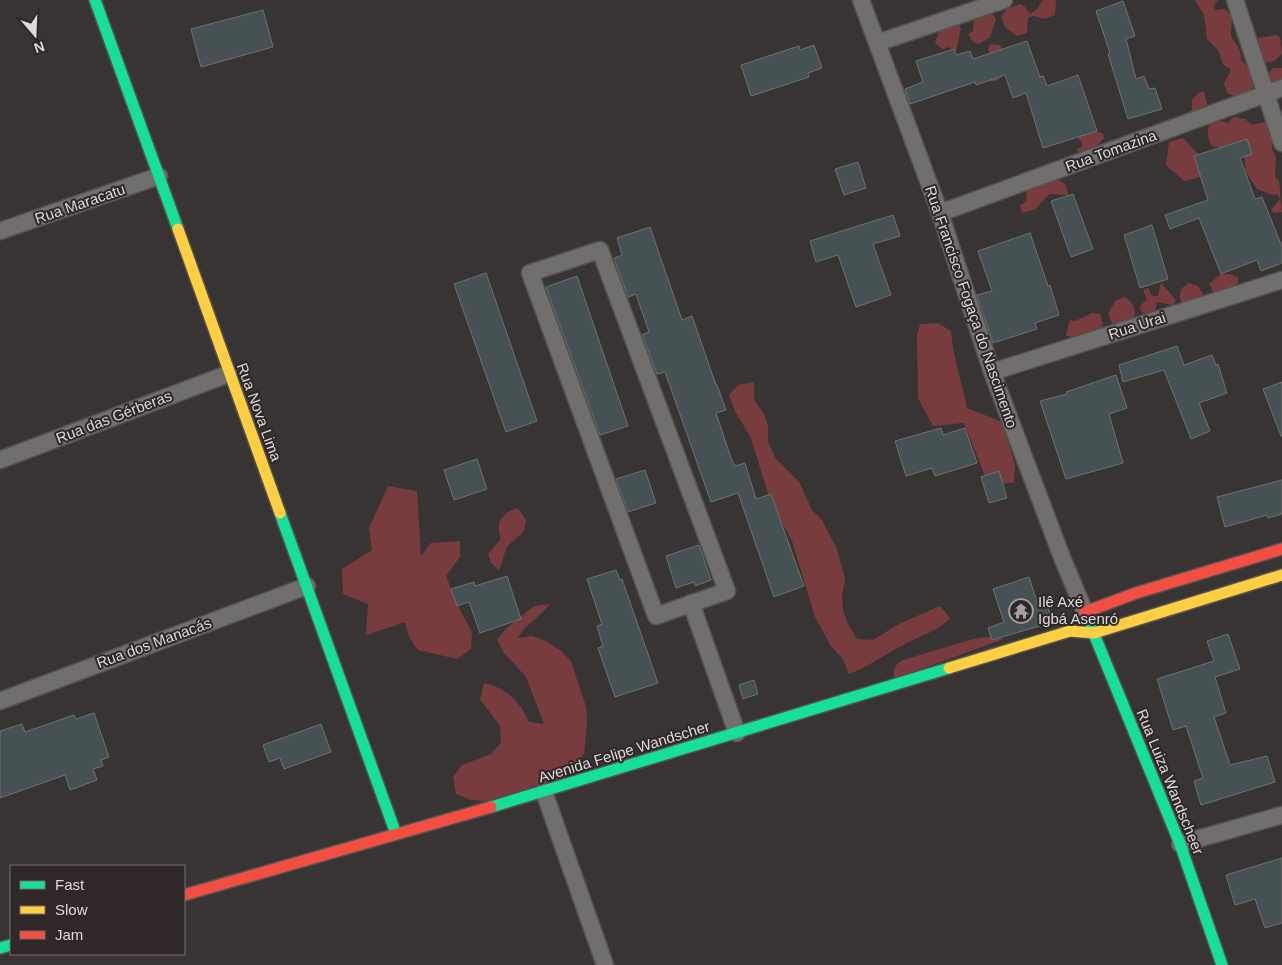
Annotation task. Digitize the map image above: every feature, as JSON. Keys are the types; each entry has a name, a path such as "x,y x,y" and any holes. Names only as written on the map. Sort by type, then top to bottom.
{"street":[{"name":"Rua Nova Lima","path":"95,0 228,374 396,834"},
{"name":"Rua Francisco Fogaça do Nascimento","path":"861,0 940,213 992,372 1063,560 1085,612"},
{"path":"877,43 1004,0"},
{"path":"1235,0 1274,91 1282,143"},
{"name":"Rua Tomazina","path":"940,213 1274,91"},
{"name":"Rua Maracatu","path":"0,232 159,176"},
{"path":"600,250 727,591 691,603 656,616 530,274 600,250"},
{"name":"Rua Urai","path":"992,372 1282,280"},
{"name":"Rua das Gérberas","path":"0,460 228,374"},
{"path":"1070,631 1085,612 1136,593 1282,549"},
{"name":"Avenida Felipe Wandscher","path":"185,895 544,792 1070,631 1094,632 1282,575"},
{"name":"Rua dos Manacás","path":"0,701 307,586"},
{"path":"691,603 737,733"},
{"name":"Rua Luiza Wandscheer","path":"1085,612 1180,844 1222,965"},
{"path":"544,792 605,965"},
{"path":"1180,844 1282,815"}],"shaded area":[{"path":"1043,0 1056,0 1055,15 1045,19 1033,16 1028,18 1027,33 1017,36 1005,27 1001,17 1007,9 1020,4 1030,14 1037,9"},
{"path":"1195,0 1218,0 1214,5 1215,10 1224,9 1230,14 1232,20 1231,36 1240,50 1241,60 1251,71 1255,84 1250,91 1243,95 1235,96 1227,93 1224,83 1231,70 1223,64 1218,50 1207,39 1204,15"},
{"path":"990,11 996,19 990,37 979,44 973,42 968,34 973,31 974,17"},
{"path":"955,20 961,28 956,52 953,52 950,47 942,49 935,43 940,28"},
{"path":"1276,35 1280,37 1282,53 1274,61 1263,62 1256,44 1258,38"},
{"path":"990,44 1000,45 1005,57 1005,70 1002,76 999,80 993,81 986,80 991,58 988,49"},
{"path":"1273,68 1282,68 1282,82 1270,85 1267,75"},
{"path":"1200,92 1204,92 1208,107 1192,113 1192,99"},
{"path":"1235,117 1245,119 1252,125 1265,122 1272,134 1272,149 1276,157 1275,178 1279,180 1282,212 1274,213 1271,210 1280,199 1277,194 1272,195 1257,189 1246,172 1244,152 1212,146 1210,143 1208,131 1211,121 1216,120 1229,123"},
{"path":"1093,131 1103,133 1104,138 1093,150 1078,154 1077,149 1082,147 1082,142 1078,139 1079,134"},
{"path":"1183,138 1199,155 1200,177 1184,181 1166,165 1169,142"},
{"path":"1049,180 1059,180 1066,185 1068,195 1049,194 1036,209 1022,213 1020,205 1026,202 1027,187"},
{"path":"1221,274 1238,277 1238,287 1219,295 1214,293 1209,284"},
{"path":"1161,283 1176,300 1173,305 1157,302 1155,311 1145,314 1141,311 1140,306 1147,299 1143,290 1148,288 1152,296 1158,296"},
{"path":"1189,283 1198,286 1203,294 1202,299 1184,306 1179,297 1182,288"},
{"path":"1124,297 1133,306 1135,312 1134,319 1116,327 1112,324 1108,314 1115,301"},
{"path":"1092,313 1100,314 1103,324 1101,328 1084,336 1074,337 1066,335 1070,320 1075,321"},
{"path":"938,323 951,331 967,408 1002,422 1015,465 1014,482 998,485 985,476 964,423 933,426 918,398 917,336 920,324"},
{"path":"754,382 754,400 764,414 768,425 768,442 776,459 799,482 812,510 822,520 837,549 845,579 842,596 843,611 857,639 873,640 899,624 940,606 950,618 945,623 849,674 843,659 831,646 815,617 792,541 770,500 751,438 735,411 729,395 738,385"},
{"path":"388,486 417,491 421,556 431,543 460,541 460,557 446,576 457,604 472,632 471,649 457,659 418,650 409,637 405,622 366,635 368,604 343,594 342,569 372,550 369,528"},
{"path":"518,508 526,520 524,531 507,547 499,570 491,563 488,554 501,539 499,523 501,519 507,513"},
{"path":"550,604 525,628 518,638 532,636 546,641 560,650 571,661 586,707 587,721 584,754 564,778 486,801 471,800 456,794 453,777 462,765 491,754 501,743 500,726 480,699 484,683 499,688 511,696 517,702 529,722 544,724 526,677 504,653 497,639 508,627 534,606"},
{"path":"988,637 1004,639 894,679 895,668 903,660 973,639"}],"building":[{"path":"1123,1 1135,36 1126,39 1136,79 1144,76 1149,89 1155,88 1162,109 1128,119 1096,11"},
{"path":"263,10 273,47 201,67 191,29"},
{"path":"1027,41 1040,77 1043,76 1047,86 1078,75 1097,131 1043,148 1026,93 1013,98 1005,75 976,85 975,82 910,104 905,89 923,82 916,61 954,49 956,55 970,51 973,59"},
{"path":"814,45 822,68 808,73 809,77 751,96 741,65 799,46 800,50"},
{"path":"1247,139 1252,154 1240,158 1255,199 1262,197 1282,247 1282,263 1261,271 1257,260 1221,274 1199,218 1170,229 1165,215 1208,200 1194,156"},
{"path":"858,162 866,188 844,195 835,169"},
{"path":"1073,194 1093,249 1071,257 1051,201"},
{"path":"893,215 900,236 873,244 891,295 856,307 838,255 816,262 810,241"},
{"path":"1152,225 1168,279 1140,288 1124,235"},
{"path":"650,227 682,320 692,316 726,410 716,413 731,458 735,466 745,463 756,499 771,494 804,586 774,597 738,493 711,502 665,372 657,374 642,335 649,332 636,294 628,297 614,258 622,255 617,238"},
{"path":"1030,233 1048,286 1050,285 1059,315 1035,323 1037,329 993,343 977,295 992,291 978,251"},
{"path":"486,273 537,421 506,432 454,284"},
{"path":"577,276 628,426 600,435 546,287"},
{"path":"1177,346 1184,365 1212,355 1216,365 1218,364 1227,393 1199,403 1210,431 1191,439 1164,370 1123,382 1119,365"},
{"path":"1116,375 1127,408 1109,414 1123,463 1066,479 1040,401 1067,394 1066,392"},
{"path":"1282,382 1282,436 1281,436 1263,389"},
{"path":"941,428 943,435 965,428 977,463 935,476 932,468 906,476 895,441"},
{"path":"477,459 487,489 454,500 444,470"},
{"path":"645,470 656,503 628,512 616,479"},
{"path":"999,471 1007,498 989,503 981,477"},
{"path":"1282,480 1282,514 1268,518 1267,515 1225,527 1217,497"},
{"path":"699,545 711,580 695,586 694,582 676,588 666,556"},
{"path":"616,570 620,580 622,579 658,683 615,697 598,648 603,646 597,626 602,624 587,579"},
{"path":"507,576 521,619 480,633 469,602 457,606 451,589 474,582 475,586"},
{"path":"1029,577 1038,605 1046,602 1053,622 992,640 988,628 1004,622 993,589"},
{"path":"1228,634 1240,669 1215,677 1226,713 1214,717 1230,765 1267,756 1275,782 1201,805 1194,781 1203,778 1186,726 1173,730 1157,679 1214,661 1207,641"},
{"path":"754,680 758,694 743,699 739,685"},
{"path":"94,713 109,757 101,760 103,766 93,769 97,780 70,790 65,775 0,798 0,731 22,724 25,732 74,715 76,719"},
{"path":"321,724 331,752 284,769 280,758 269,762 263,745"},
{"path":"1282,858 1282,923 1265,928 1255,899 1235,905 1226,875"}],"traffic: fast":[{"path":"95,0 178,229"},
{"path":"280,513 396,834"},
{"path":"1085,612 1180,844 1222,965"},
{"path":"491,807 949,668"},
{"path":"0,948 10,945"}],"traffic: slow":[{"path":"178,229 280,513"},
{"path":"949,668 1070,631 1094,633 1282,575"}],"traffic: jam":[{"path":"1085,612 1136,593 1282,549"},
{"path":"185,895 491,807"}],"place":[{"name":"Ilê Axé Igbá Asenró","path":"1021,611"}]}
